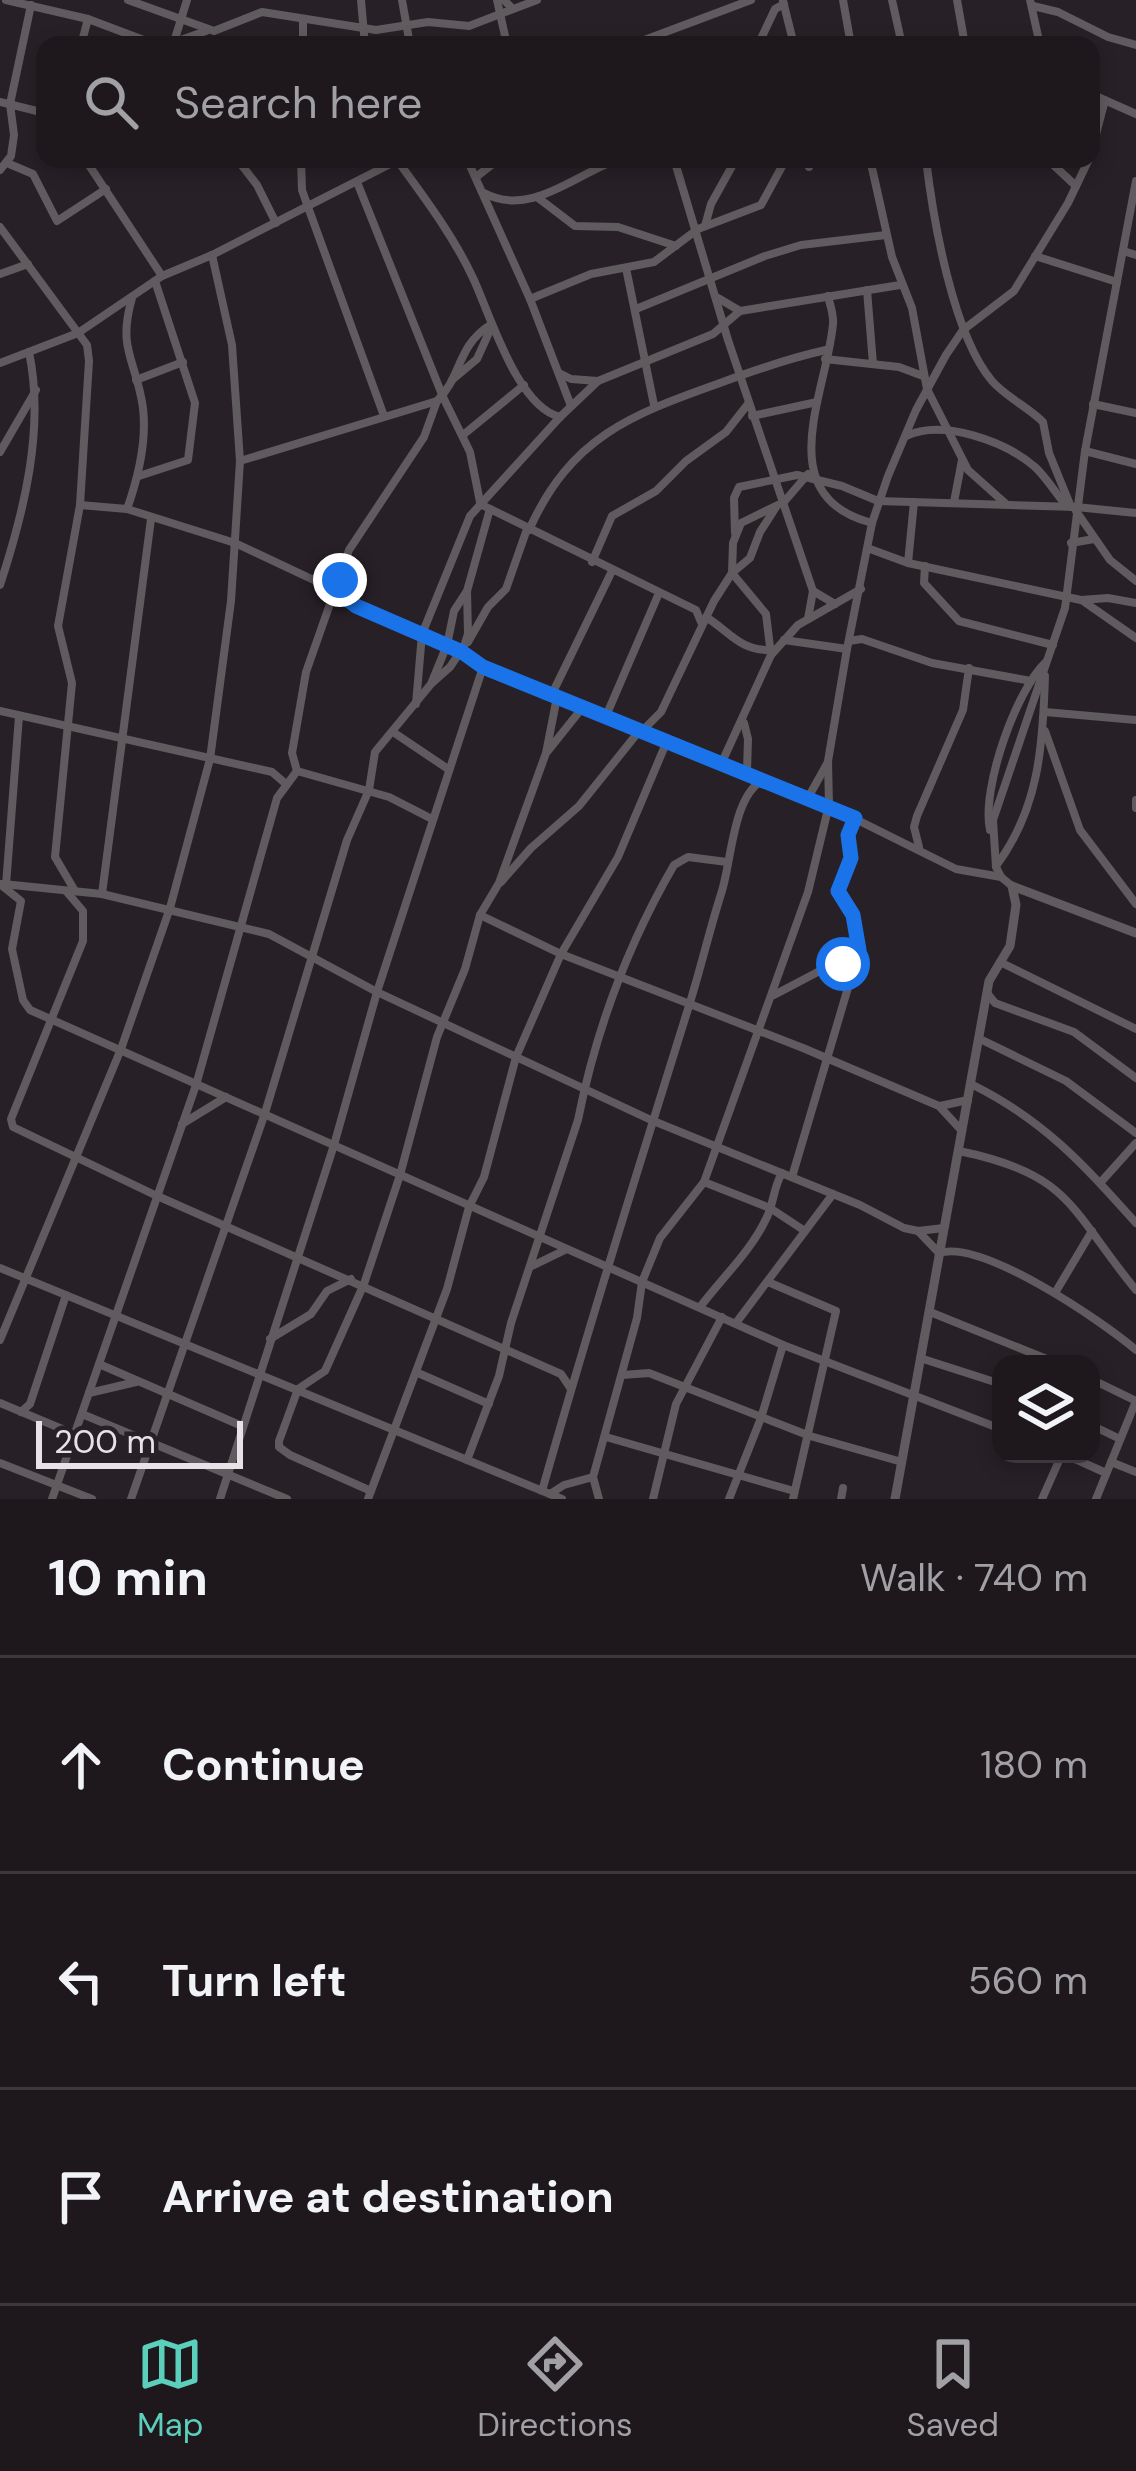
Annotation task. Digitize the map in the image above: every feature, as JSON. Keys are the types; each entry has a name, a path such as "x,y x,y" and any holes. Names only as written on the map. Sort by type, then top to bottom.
{"street":[{"path":"6,0 88,19 133,36"},
{"path":"128,0 214,32 262,12"},
{"path":"176,36 187,0"},
{"path":"361,0 364,36"},
{"path":"402,0 409,36"},
{"path":"500,0 513,9"},
{"path":"500,0 505,36"},
{"path":"252,6 262,12 364,29 469,26 537,0"},
{"path":"662,36 752,0"},
{"path":"843,0 849,36"},
{"path":"892,0 900,36"},
{"path":"956,0 962,36"},
{"path":"762,36 783,2 792,36"},
{"path":"1038,36 1032,3 1136,45"},
{"path":"31,5 5,103 14,135 3,166 33,174 57,221 106,189"},
{"path":"83,36 88,19"},
{"path":"303,36 304,19"},
{"path":"194,36 207,31"},
{"path":"1100,98 1136,114"},
{"path":"1100,119 1105,100"},
{"path":"5,103 36,111"},
{"path":"91,168 158,279 195,403 188,460 139,476"},
{"path":"244,168 276,223"},
{"path":"301,168 302,190 384,416"},
{"path":"0,363 78,333 158,279 382,168"},
{"path":"404,168 471,275 490,326 524,385 541,409 560,417"},
{"path":"472,168 530,298 571,406"},
{"path":"476,177 488,168"},
{"path":"484,193 509,203 537,197 600,168"},
{"path":"678,168 702,228 724,325 780,505 813,591 808,619"},
{"path":"702,228 731,168"},
{"path":"530,298 591,274 654,262 702,228 761,205 781,168"},
{"path":"872,168 900,285 910,300 927,389 973,476 1007,505"},
{"path":"928,168 930,196 963,330 993,382 1042,422 1048,453 1072,508"},
{"path":"1058,168 1077,187"},
{"path":"599,1499 593,1477 642,1282 660,1238 704,1182 808,892 829,805 828,760 878,501 927,389 963,330 1008,298 1085,168"},
{"path":"357,182 440,399 463,435 476,470 480,504"},
{"path":"991,833 1067,596 1072,508 1136,182"},
{"path":"537,197 575,226 618,227 677,247"},
{"path":"0,226 86,345 88,362 80,505 58,626 72,682 55,857 83,911 83,940 10,1125 155,1195 561,1374 571,1390"},
{"path":"636,309 710,275 802,245 886,235"},
{"path":"1123,251 1136,255"},
{"path":"0,1340 121,1049 170,908 210,759 236,543 240,461 232,345 212,255"},
{"path":"1035,256 1117,281"},
{"path":"0,274 28,264"},
{"path":"626,268 654,405"},
{"path":"416,705 422,634 461,533 480,504 598,381 713,334 740,310 900,285"},
{"path":"867,290 873,364"},
{"path":"127,509 139,476 144,415 123,332 132,296"},
{"path":"828,296 833,326 810,428 812,478 838,508 872,523"},
{"path":"718,298 740,310"},
{"path":"451,380 477,359 490,326"},
{"path":"297,771 292,753 306,672 349,550 424,437 465,346 490,326"},
{"path":"0,585 31,458 36,388 28,352"},
{"path":"131,1499 265,1113 347,839 369,790 379,744 463,649 488,607 506,589 512,560 528,530 580,454 654,405 740,374 825,354 923,376"},
{"path":"136,380 183,362"},
{"path":"560,374 598,381"},
{"path":"463,435 524,385"},
{"path":"0,452 36,388"},
{"path":"240,461 440,399"},
{"path":"752,416 818,401"},
{"path":"592,562 612,516 656,491 686,461 726,432 748,403"},
{"path":"1094,404 1136,413"},
{"path":"906,436 926,430 952,433 996,444 1027,462 1072,508 1120,570 1136,581"},
{"path":"1085,451 1136,464"},
{"path":"954,502 962,458"},
{"path":"888,476 903,503"},
{"path":"771,652 769,622 761,604 732,573 735,491 744,484 812,478 878,501 1136,513"},
{"path":"736,533 749,517 780,505 812,478"},
{"path":"908,562 914,502"},
{"path":"480,504 696,610 741,645 771,652"},
{"path":"80,505 127,509 236,543 337,591 356,606 463,649 483,667 809,796 968,873 1000,877 1012,886 1136,933"},
{"path":"500,883 579,806 661,712 714,602 732,573 750,557 780,505"},
{"path":"463,649 467,591 490,509"},
{"path":"536,517 540,536"},
{"path":"83,911 98,894 151,519"},
{"path":"1071,543 1094,539"},
{"path":"870,549 908,562 1081,600 1136,638"},
{"path":"925,566 924,583 959,621 1054,645"},
{"path":"612,572 555,696 546,753 500,883 436,1037 400,1175 364,1284 325,1371 298,1389 279,1447 370,1495 418,1373 469,1207 484,1177 516,1057 561,954 618,856 664,740 661,712"},
{"path":"722,762 771,652 808,619 862,588"},
{"path":"431,684 454,611 467,591"},
{"path":"813,591 835,604"},
{"path":"606,716 659,592"},
{"path":"1081,600 1136,603"},
{"path":"696,610 714,602"},
{"path":"854,616 862,639"},
{"path":"784,640 848,645 862,639 925,661 1031,681"},
{"path":"1000,877 989,795 1003,735 1031,681 1046,665"},
{"path":"996,866 1024,821 1044,730 1046,665"},
{"path":"220,1499 334,1144 376,992 483,667"},
{"path":"919,849 914,827 917,816 963,710 969,668"},
{"path":"968,688 988,672"},
{"path":"546,753 583,707"},
{"path":"0,711 272,772 286,784"},
{"path":"1045,712 1136,720"},
{"path":"2,884 19,716"},
{"path":"743,721 747,772"},
{"path":"1044,730 1080,830 1136,904"},
{"path":"393,732 448,769"},
{"path":"809,796 828,760"},
{"path":"52,1499 196,1084 278,798 297,771"},
{"path":"297,771 369,790 432,819"},
{"path":"546,1493 577,1369 689,1005 748,790 764,779"},
{"path":"700,1306 754,1240 775,1185 787,1175 830,1059 859,950 853,915 838,891 851,858 848,835 855,818"},
{"path":"466,1460 489,1404 541,1240 617,976 674,865 688,857 727,862"},
{"path":"2,884 98,894 268,934 376,992 651,1120 904,1228 944,1228"},
{"path":"2,884 22,907 12,949 23,1000 30,1010 783,1345 992,1426"},
{"path":"895,1499 987,993 993,970 1010,946 1016,905 1012,886"},
{"path":"484,914 561,954 939,1106 962,1131"},
{"path":"1000,962 1136,1029"},
{"path":"771,997 832,964 843,964 853,977"},
{"path":"987,993 995,1003 1074,1032 1136,1078"},
{"path":"428,1015 436,1037"},
{"path":"980,1040 1066,1081 1136,1133"},
{"path":"971,1084 1048,1130 1136,1223"},
{"path":"181,1124 227,1096"},
{"path":"939,1106 968,1100"},
{"path":"1101,1182 1136,1143"},
{"path":"958,1151 1007,1162 1068,1198 1136,1290"},
{"path":"704,1182 770,1208 806,1232"},
{"path":"736,1323 833,1194"},
{"path":"919,1231 939,1253"},
{"path":"1055,1293 1092,1231"},
{"path":"531,1267 565,1250"},
{"path":"939,1253 948,1250 975,1256 1055,1293 1136,1350"},
{"path":"0,1268 561,1499"},
{"path":"270,1339 311,1313 327,1292 352,1279"},
{"path":"606,1437 794,1495 836,1311 768,1282"},
{"path":"21,1412 30,1404 66,1295"},
{"path":"930,1312 1037,1355"},
{"path":"653,1499 662,1452 683,1389 722,1317"},
{"path":"729,1499 783,1345"},
{"path":"920,1358 992,1381"},
{"path":"99,1364 242,1426"},
{"path":"561,1374 577,1369"},
{"path":"418,1373 489,1404"},
{"path":"622,1375 649,1373 810,1436 902,1462"},
{"path":"693,1373 699,1394"},
{"path":"892,1386 916,1379"},
{"path":"89,1393 138,1382"},
{"path":"1096,1499 1136,1401 1100,1383"},
{"path":"0,1403 74,1435"},
{"path":"30,1404 35,1418"},
{"path":"82,1414 287,1499"},
{"path":"1100,1429 1120,1439"},
{"path":"1111,1462 1136,1472"},
{"path":"0,1463 92,1499"},
{"path":"1042,1499 1059,1463"},
{"path":"1083,1463 1106,1473"},
{"path":"546,1493 593,1477"},
{"path":"841,1499 843,1488"}],"route":[{"path":"340,580 337,591 356,606 462,652 483,667 855,818 848,835 851,858 838,891 853,915 859,950 853,977 843,964"}]}
